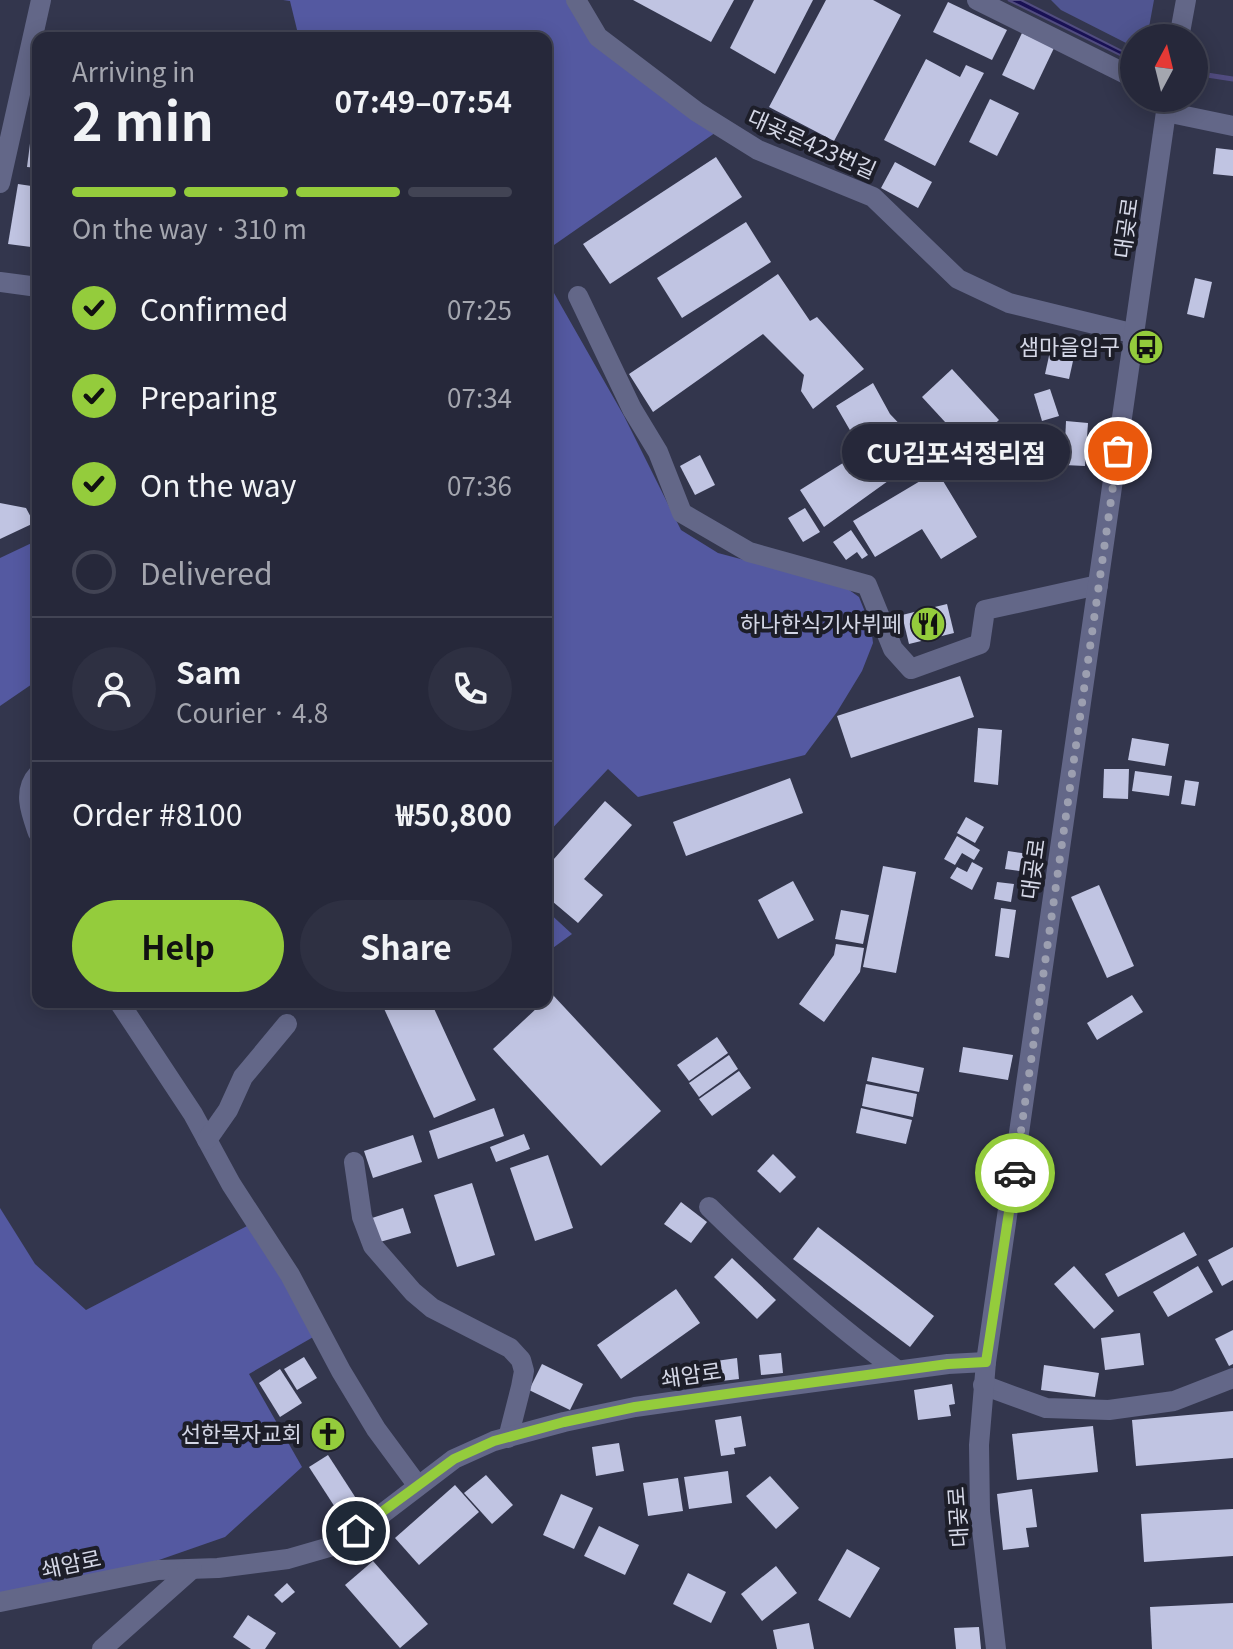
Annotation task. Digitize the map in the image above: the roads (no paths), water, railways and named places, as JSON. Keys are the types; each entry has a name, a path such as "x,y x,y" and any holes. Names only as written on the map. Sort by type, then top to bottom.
{"street":[{"path":"34,32 41,0"},
{"name":"대곶로423번길","path":"576,0 598,37 697,112 758,150 873,197 958,279 1009,303 1135,334"},
{"path":"977,0 1120,71"},
{"path":"1182,24 1186,0"},
{"path":"0,183 32,40"},
{"name":"대곶로","path":"996,1649 980,1512 979,1445 983,1385 1166,112"},
{"path":"1189,112 1233,126"},
{"path":"0,282 32,286"},
{"path":"578,296 632,409 658,452 682,513 749,552 867,585 893,649 911,669 980,644 985,610 1098,585"},
{"path":"32,783 28,801 32,814"},
{"path":"123,1008 290,1275 376,1429 418,1486"},
{"path":"207,1140 228,1110 243,1077 287,1024"},
{"path":"354,1162 362,1217 373,1246 413,1292 432,1308 510,1348 521,1360 524,1371 508,1438"},
{"path":"709,1207 766,1264 842,1330 897,1370"},
{"name":"쇄암로","path":"0,1602 158,1570 288,1559 333,1546 378,1517 454,1459 508,1438 564,1422 635,1407 897,1370 986,1362"},
{"path":"983,1385 1046,1408 1109,1410 1174,1401 1233,1378"},
{"path":"102,1649 192,1569"}],"waterway":[{"path":"1208,75 1233,79"}],"place":[{"name":"샘마을입구","path":"1146,347"},
{"name":"CU김포석정리점","path":"1118,451"},
{"name":"하나한식기사뷔페","path":"928,624"},
{"name":"선한목자교회","path":"328,1434"}]}
